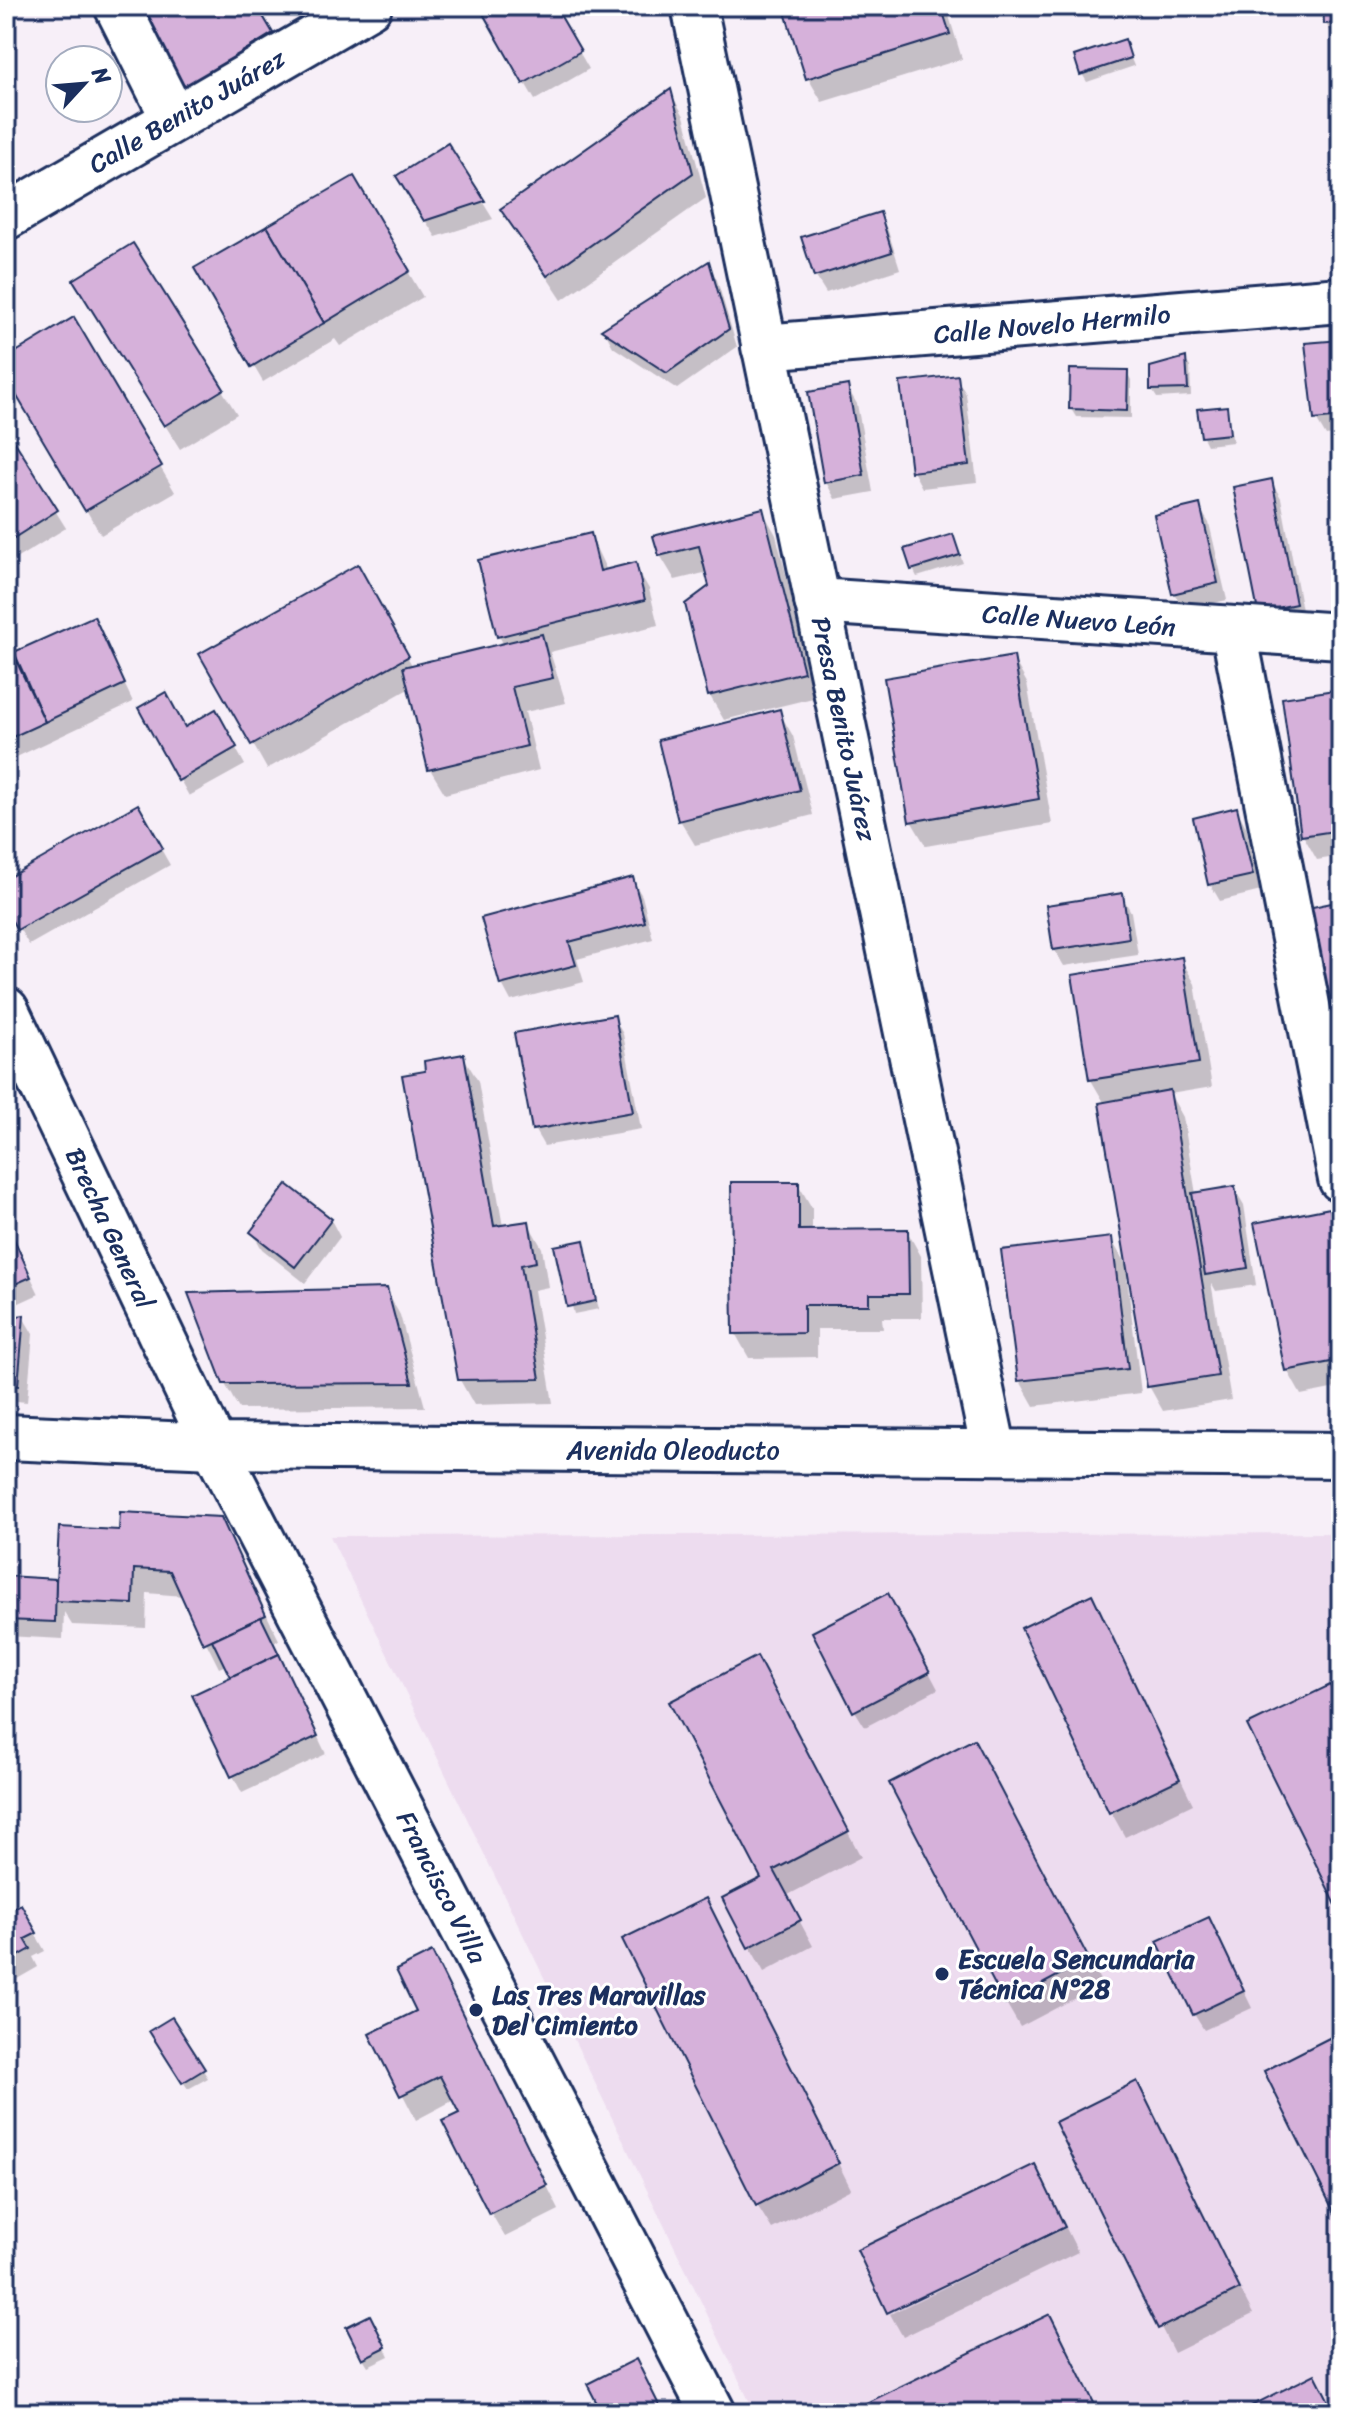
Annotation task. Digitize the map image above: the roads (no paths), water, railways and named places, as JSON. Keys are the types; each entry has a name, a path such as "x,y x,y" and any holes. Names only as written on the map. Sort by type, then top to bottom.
{"street":[{"path":"117,6 174,119"},
{"name":"Calle Benito Juárez","path":"6,217 369,6"},
{"name":"Presa Benito Juárez","path":"694,6 994,1452"},
{"name":"Calle Novelo Hermilo","path":"764,347 1341,300"},
{"name":"Calle Nuevo León","path":"817,601 1234,632 1341,636"},
{"path":"1234,632 1341,1179"},
{"name":"Brecha General","path":"6,1010 214,1446"},
{"name":"Avenida Oleoducto","path":"6,1437 214,1446 1341,1455"},
{"name":"Francisco Villa","path":"214,1446 713,2413"}],"place":[{"name":"Escuela Sencundaria Técnica N°28","path":"942,1974"},
{"name":"Las Tres Maravillas Del Cimiento","path":"476,2010"}]}
